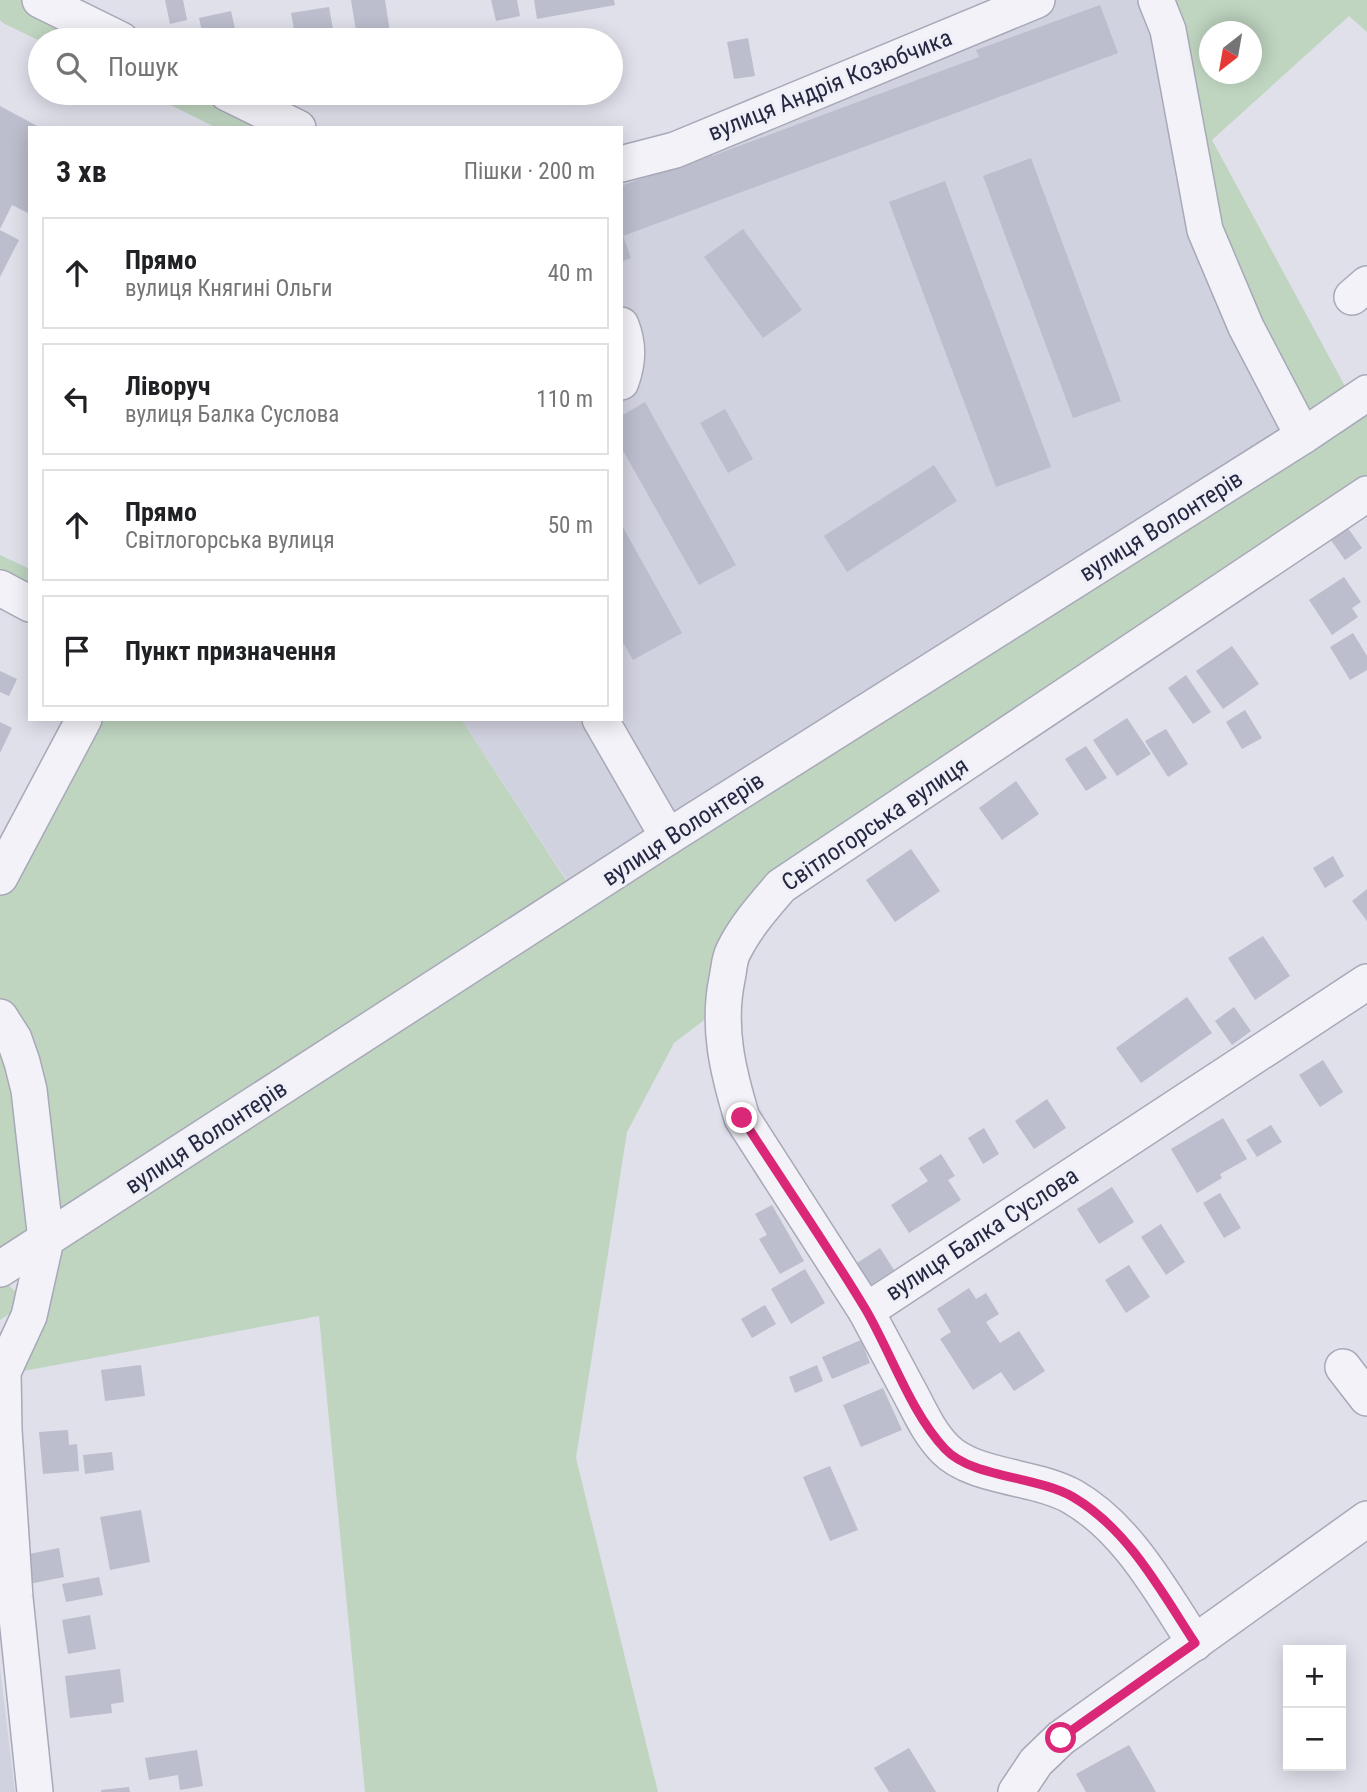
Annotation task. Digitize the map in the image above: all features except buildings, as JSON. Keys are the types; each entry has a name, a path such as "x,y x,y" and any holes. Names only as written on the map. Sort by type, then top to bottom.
{"street":[{"path":"40,0 97,28"},
{"name":"вулиця Андрія Козюбчика","path":"623,163 675,150 1037,0"},
{"path":"1156,0 1168,30 1205,230 1246,327 1303,436"},
{"path":"251,105 294,126"},
{"path":"623,330 626,337 627,365 623,376"},
{"name":"вулиця Волонтерів","path":"0,1269 668,837 1367,393"},
{"name":"Світлогорська вулиця","path":"866,1311 742,1118 724,1054 722,1001 732,954 753,919 781,886 1367,494"},
{"path":"0,588 28,603"},
{"path":"0,877 83,721"},
{"path":"601,721 668,837"},
{"name":"вулиця Балка Суслова","path":"1195,1643 1146,1568 1107,1523 1072,1496 1024,1479 975,1467 946,1451 929,1429 866,1311 1367,982"},
{"path":"0,1017 14,1039 29,1090 46,1240 29,1316 3,1372 15,1598 36,1792"},
{"path":"1343,1367 1367,1398"},
{"path":"1016,1792 1036,1762 1061,1738 1367,1519"}],"shaded area":[{"path":"1037,0 1156,0 1303,436 578,897 462,721 623,721 623,163"},
{"path":"0,1667 15,1792 0,1792"}],"green space":[{"path":"0,0 40,0 97,28 28,28 28,35 0,20"},
{"path":"1156,0 1367,0 1367,32 1349,16 1212,140 1353,401 1367,393 1367,494 781,886 722,1001 703,1021 674,1043 627,1132 576,1458 658,1792 365,1792 319,1316 13,1373 45,1241 0,1269 0,877 83,721 462,721 577,897 1303,436 1246,327"},
{"path":"170,105 252,105 295,126 213,126"},
{"path":"0,555 28,568 28,603 0,588"},
{"path":"0,1283 6,1283 15,1291 14,1311 0,1320"}],"route":[{"path":"742,1118 866,1311 929,1429 946,1451 975,1467 1024,1479 1072,1496 1107,1523 1146,1568 1195,1643 1061,1738"}]}
